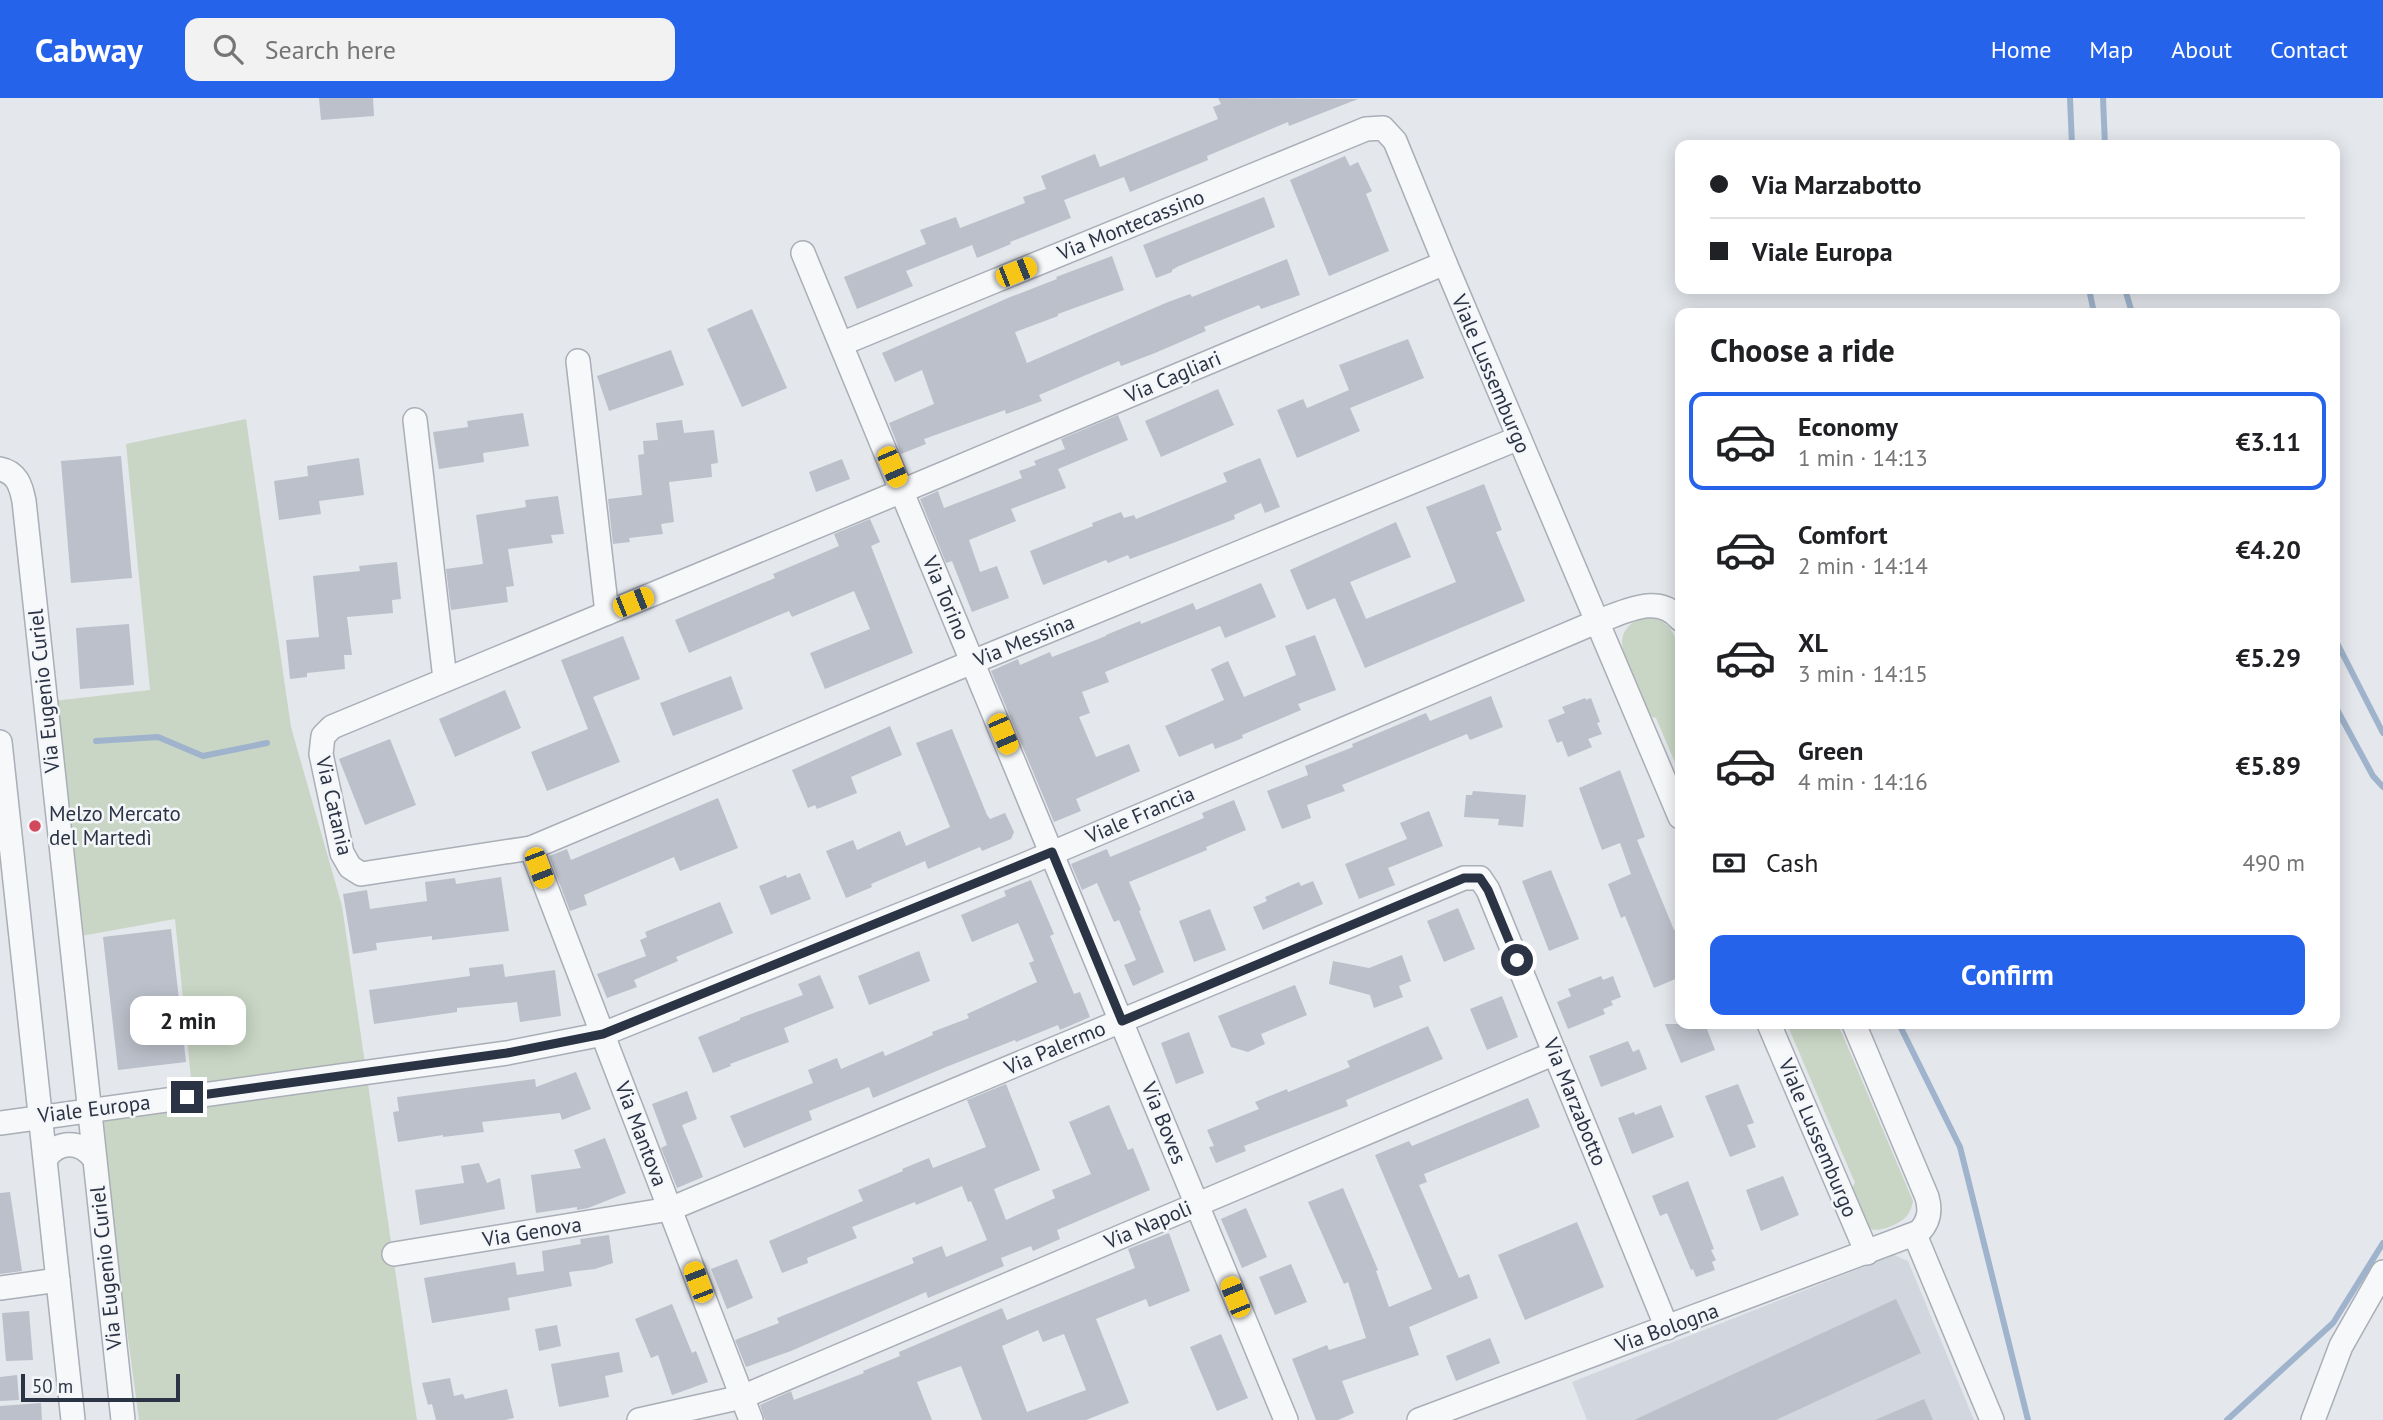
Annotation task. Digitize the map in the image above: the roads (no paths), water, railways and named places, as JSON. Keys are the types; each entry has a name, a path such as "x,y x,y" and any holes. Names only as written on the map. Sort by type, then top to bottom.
{"street":[{"name":"Viale Lussemburgo","path":"1382,128 1395,141 1675,805"},
{"name":"Via Montecassino","path":"841,344 1366,129 1382,128"},
{"name":"Via Torino","path":"803,253 1122,1021"},
{"name":"Via Cagliari","path":"902,491 1445,263"},
{"path":"578,361 607,613"},
{"path":"415,421 446,679"},
{"name":"Via Messina","path":"531,848 973,662 1519,438"},
{"name":"Via Eugenio Curiel","path":"8,473 24,501 123,1420"},
{"name":"Via Catania","path":"531,848 374,873 357,873 347,863 340,845 321,754 323,736 339,723 902,491"},
{"path":"1596,622 1645,605 1657,605 1675,616"},
{"name":"Viale Francia","path":"603,1034 1052,852 1596,622"},
{"path":"0,742 73,1420"},
{"name":"Via Mantova","path":"531,848 751,1420"},
{"name":"Via Palermo","path":"670,1209 1464,878 1480,878"},
{"name":"Via Marzabotto","path":"1480,878 1488,890 1667,1328"},
{"name":"Via Boves","path":"1122,1021 1286,1420"},
{"name":"Viale Lussemburgo","path":"1771,1029 1867,1253"},
{"path":"1856,1029 1927,1197 1927,1223 1914,1235 1992,1420"},
{"name":"Viale Europa","path":"0,1123 41,1115 507,1053 603,1034"},
{"name":"Via Napoli","path":"639,1420 742,1397 1555,1053"},
{"name":"Via Eugenio Curiel","path":"46,1158 50,1152 68,1144 81,1145 93,1157"},
{"name":"Via Genova","path":"394,1254 670,1209"},
{"name":"Via Bologna","path":"1419,1420 1914,1235"},
{"path":"2313,1420 2341,1346 2383,1272"},
{"path":"0,1288 58,1280"}],"waterway":[{"path":"2070,98 2072,140"},
{"path":"2103,98 2105,140"},
{"path":"2090,294 2093,308"},
{"path":"2126,294 2131,308"},
{"path":"2340,649 2383,733"},
{"path":"2340,715 2373,776 2383,787"},
{"path":"96,741 158,737 203,756 267,743"},
{"path":"1901,1029 1960,1147 2028,1420"},
{"path":"2227,1420 2333,1323 2383,1243"}],"place":[{"name":"Melzo Mercato del Martedì","path":"35,826"}]}
